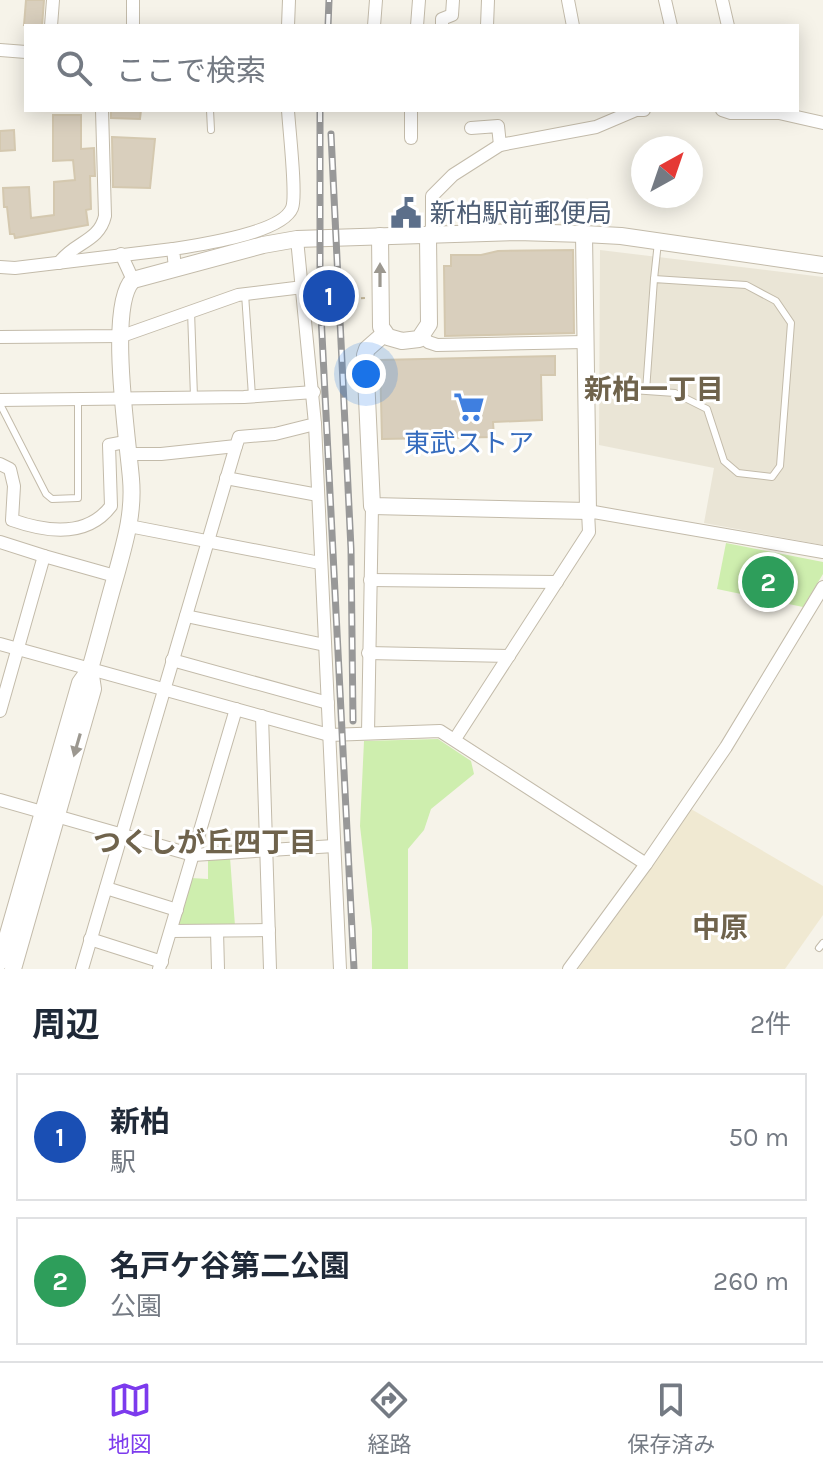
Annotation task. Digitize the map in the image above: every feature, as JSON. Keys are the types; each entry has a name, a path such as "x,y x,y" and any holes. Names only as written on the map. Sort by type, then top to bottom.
{"street":[{"path":"51,24 53,0"},
{"path":"133,0 133,24"},
{"path":"288,24 289,0"},
{"path":"374,24 376,0"},
{"path":"417,24 419,0"},
{"path":"442,24 442,19 452,15 453,0"},
{"path":"487,24 488,0"},
{"path":"568,0 573,24"},
{"path":"665,0 671,24"},
{"path":"722,0 728,24"},
{"path":"0,50 24,52"},
{"path":"59,263 69,250 97,235 103,226 102,112"},
{"path":"0,267 15,268 173,249 226,240 283,221 292,210 294,200 288,112"},
{"path":"411,112 411,138"},
{"path":"380,236 381,327 384,334 394,340 415,341 423,336 429,324 428,236 432,227 432,196 453,175 500,145 596,127 631,112"},
{"path":"763,112 823,123"},
{"path":"471,128 498,126 500,145"},
{"path":"13,969 80,683 90,669 129,526 132,494 122,397 122,336 124,295 126,287 133,280 263,245 297,239 517,232 658,241 823,265"},
{"path":"455,739 589,532 584,234"},
{"path":"297,239 314,392 340,969"},
{"path":"173,249 175,268"},
{"path":"121,254 133,280"},
{"path":"0,337 122,336 245,294 304,294"},
{"path":"368,733 372,506 365,355 367,349 384,334"},
{"path":"423,336 437,345 585,342"},
{"path":"0,402 314,392"},
{"path":"82,969 239,437 275,434 315,424"},
{"path":"0,464 10,469 14,486 12,520 38,529 69,529 96,523 111,506 109,445 161,454 236,446"},
{"path":"226,478 318,495"},
{"path":"372,506 588,511 823,552"},
{"path":"129,526 320,563"},
{"path":"0,542 115,576"},
{"path":"0,711 44,556"},
{"path":"370,580 557,582"},
{"path":"569,969 726,747 823,587"},
{"path":"186,616 325,645"},
{"path":"0,644 329,735 440,731 646,864"},
{"path":"368,653 509,656"},
{"path":"172,660 328,703"},
{"path":"90,939 160,965 236,709"},
{"path":"262,716 270,969"},
{"path":"0,800 193,855 334,846"},
{"path":"0,962 50,814"},
{"path":"106,888 177,910"},
{"path":"171,931 269,930"},
{"path":"217,931 218,969"}],"lane":[{"path":"210,112 211,130"},
{"path":"646,391 658,241"},
{"path":"586,387 675,393 707,409 724,461 738,473 772,477 780,466 791,323 776,301 746,285 654,279"},
{"path":"245,294 252,396"},
{"path":"191,311 194,397"},
{"path":"0,402 46,494 52,499 78,498 78,399"}],"path":[{"path":"304,294 330,298 380,298"}],"shaded area":[{"path":"600,250 823,277 823,545 704,523 714,468 599,445"},
{"path":"691,809 823,886 823,915 785,969 578,969"}],"green space":[{"path":"726,543 823,562 823,574 803,607 717,589"},
{"path":"438,739 471,761 474,774 431,809 424,830 408,849 408,969 372,969 372,929 360,826 364,741"},
{"path":"230,857 235,926 180,928 177,924 191,878 208,879 208,859"}],"building":[{"path":"26,0 44,0 42,24 24,24"},
{"path":"111,112 141,112 140,119 111,118"},
{"path":"53,115 81,115 81,149 94,148 95,176 90,176 91,209 86,210 88,225 15,238 14,234 10,234 3,188 29,187 31,218 54,215 54,182 75,180 73,160 53,161"},
{"path":"14,130 15,150 0,151 0,131"},
{"path":"112,137 155,139 150,188 113,187"},
{"path":"573,250 574,333 445,336 444,266 451,266 451,255"},
{"path":"555,356 555,375 541,375 542,420 493,422 494,437 382,439 380,360"}],"railway":[{"path":"328,24 329,0"},
{"path":"320,112 320,295 354,969"},
{"path":"331,134 351,549 353,721"}],"place":[{"name":"新柏駅前郵便局","path":"406,213"},
{"name":"新柏","path":"329,296"},
{"name":"東武ストア","path":"469,407"},
{"name":"名戸ケ谷第二公園","path":"768,582"}],"district":[{"name":"新柏一丁目","path":"654,389"},
{"name":"つくしが丘四丁目","path":"205,842"},
{"name":"中原","path":"720,927"}]}
